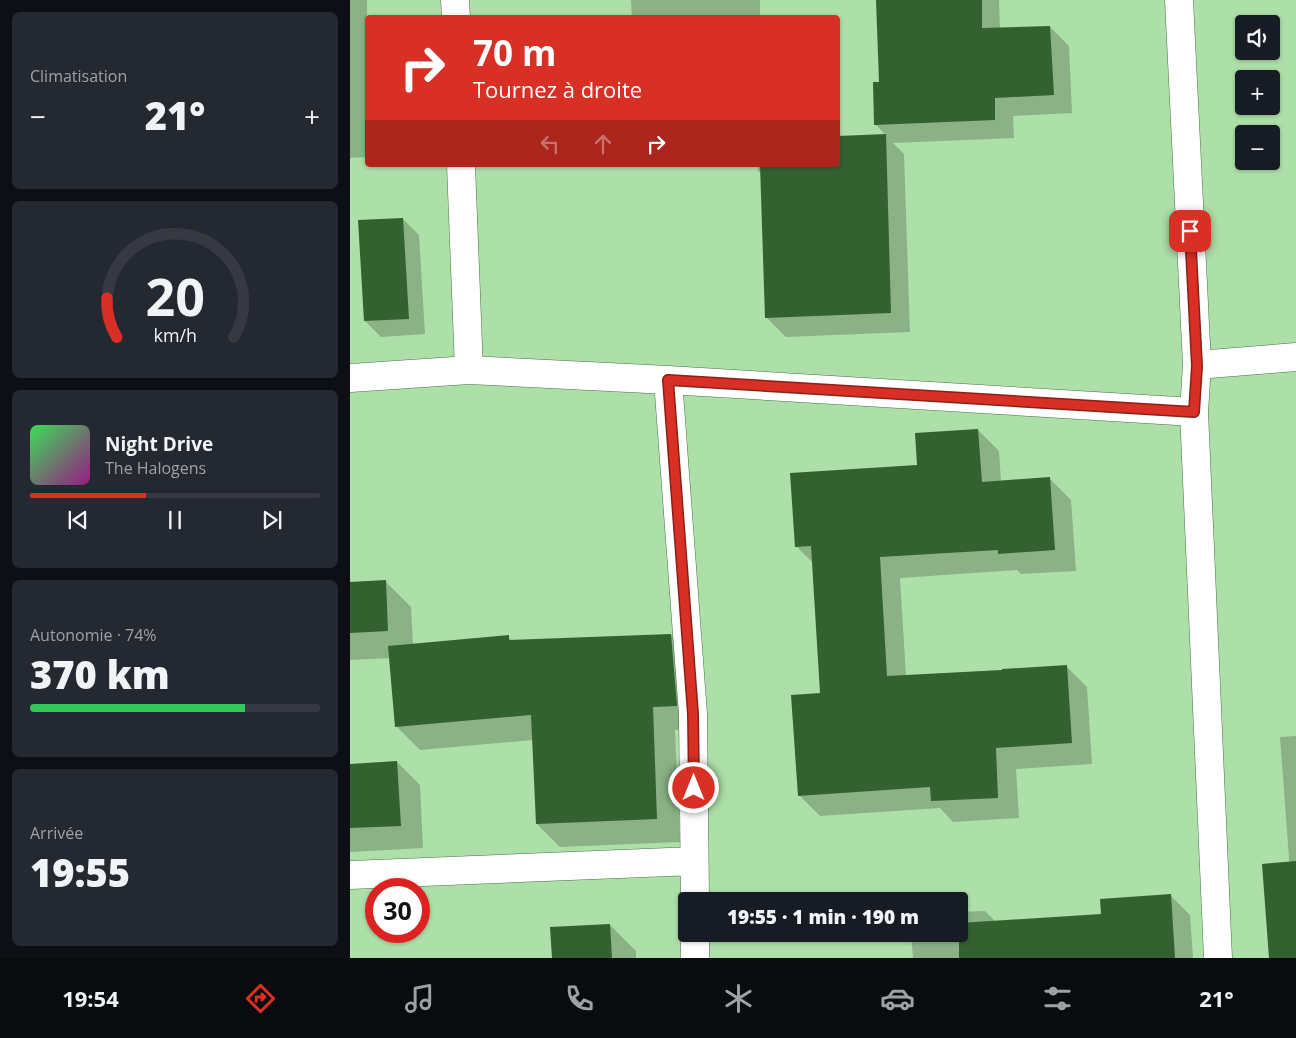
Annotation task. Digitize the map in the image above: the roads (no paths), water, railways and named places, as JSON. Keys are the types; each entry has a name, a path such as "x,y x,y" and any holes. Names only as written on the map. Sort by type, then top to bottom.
{"street":[{"path":"455,0 456,15"},
{"path":"1178,0 1197,366 1194,412 1218,958"},
{"path":"461,167 469,370"},
{"path":"1197,366 1296,357"},
{"path":"350,378 469,370 668,380 1194,412"},
{"path":"668,380 693,714 694,892"},
{"path":"350,875 694,861"},
{"path":"695,942 695,958"}]}
